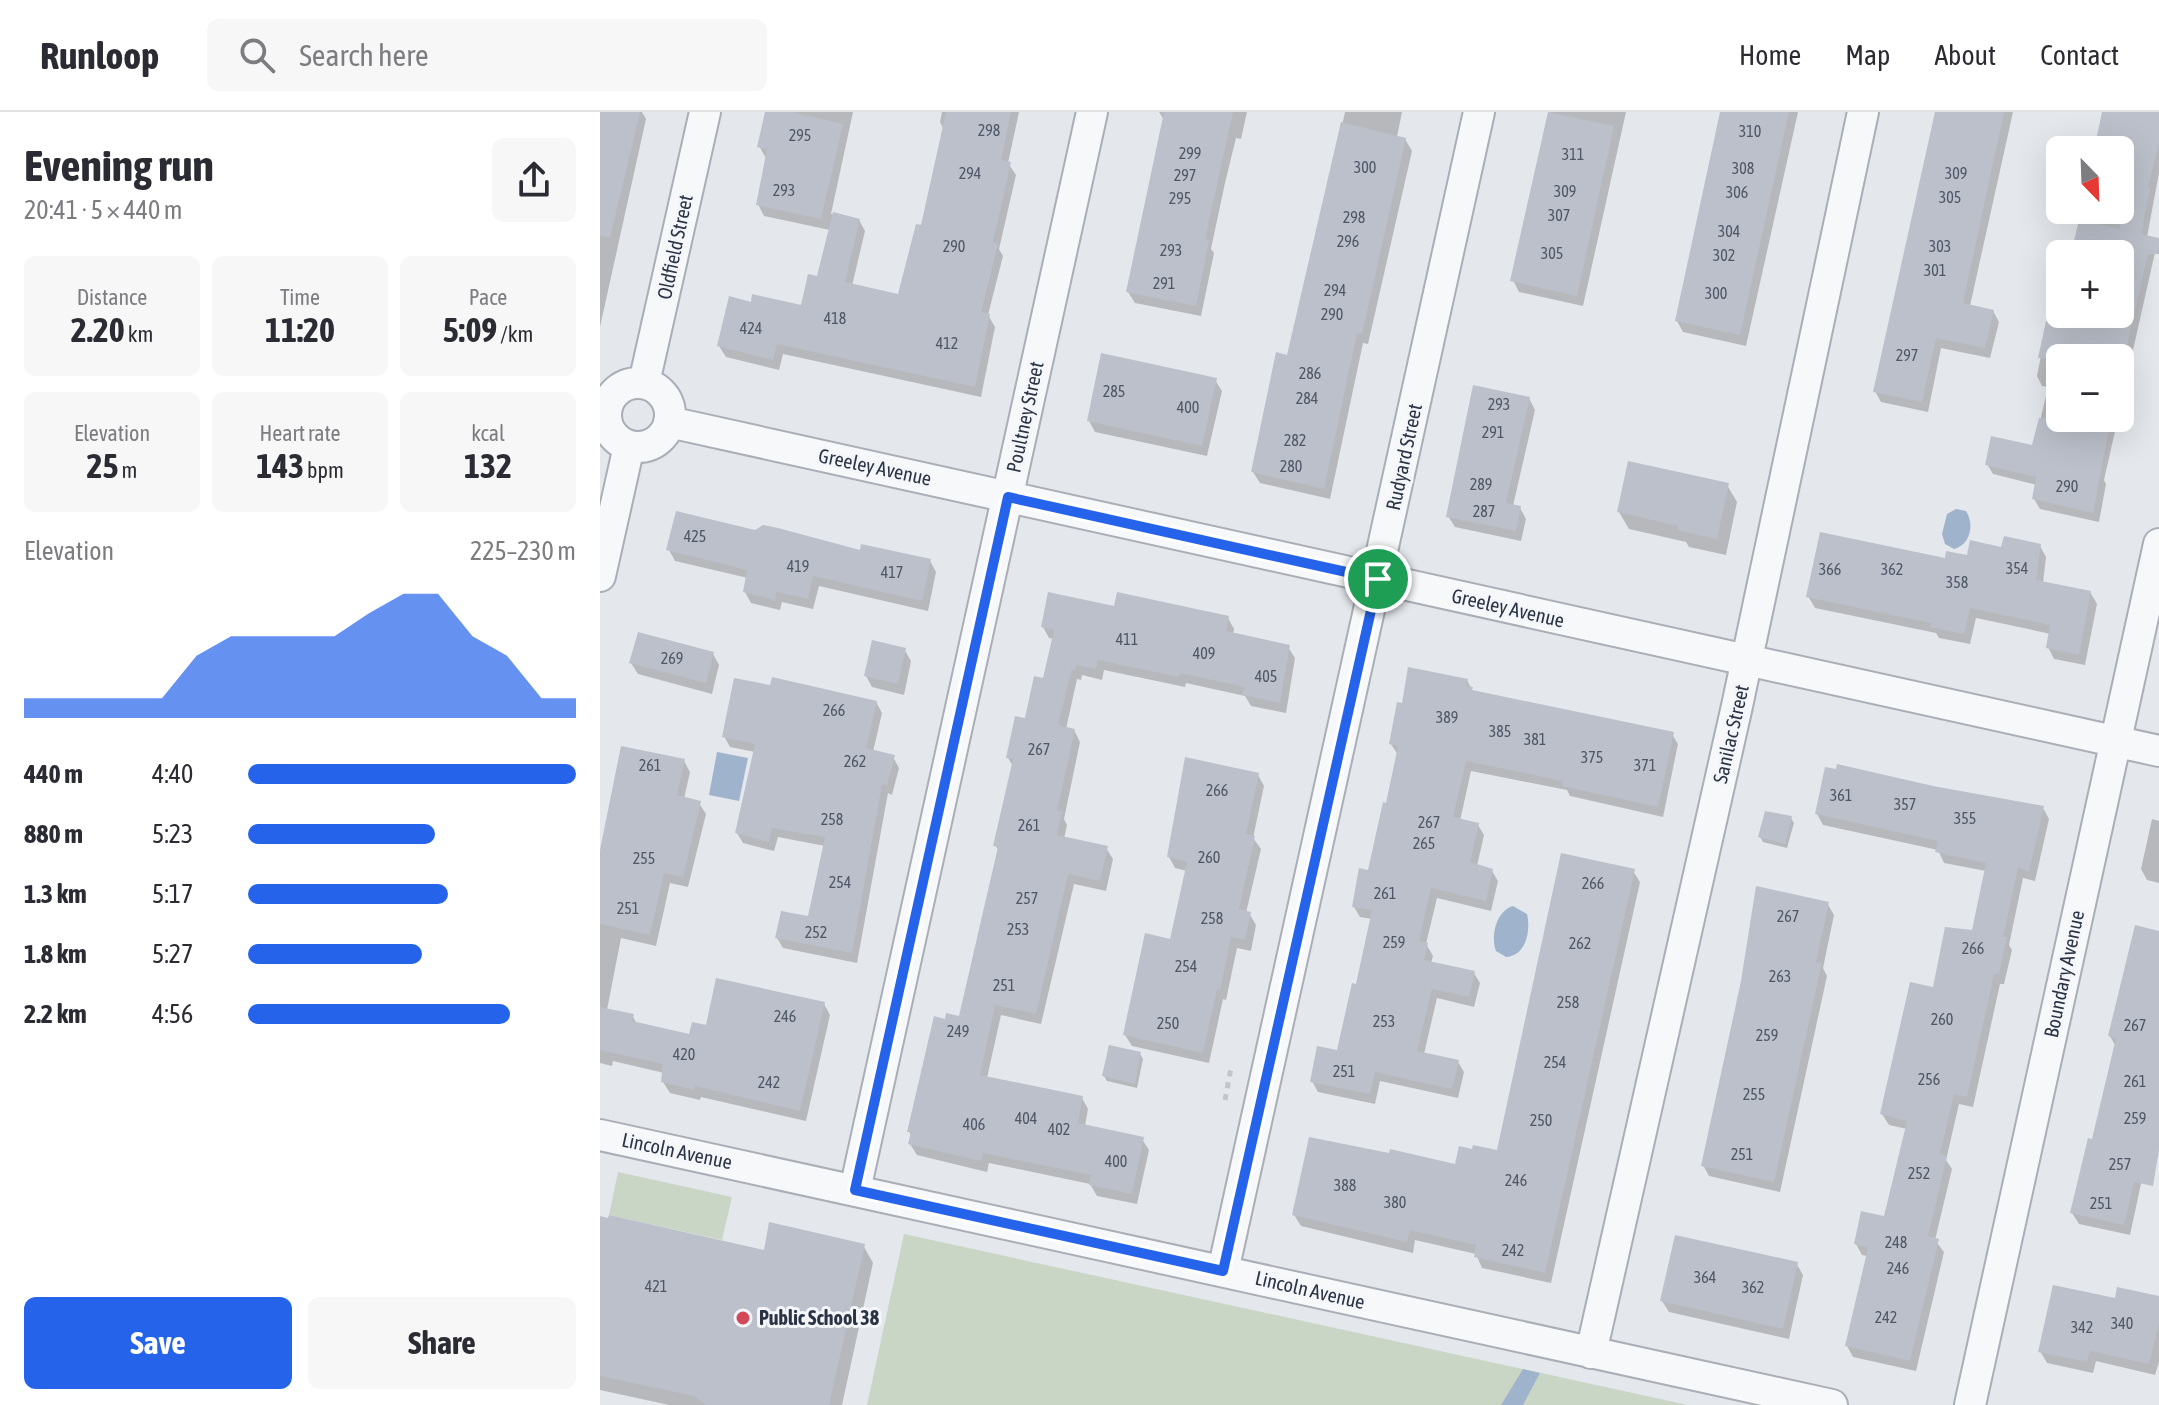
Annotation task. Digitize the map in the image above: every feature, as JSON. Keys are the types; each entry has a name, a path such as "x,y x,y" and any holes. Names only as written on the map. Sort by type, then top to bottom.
{"street":[{"name":"Oldfield Street","path":"644,383 705,112"},
{"name":"Poultney Street","path":"855,1190 1092,112"},
{"name":"Rudyard Street","path":"1223,1271 1479,112"},
{"name":"Sanilac Street","path":"1591,1353 1747,661 1863,112"},
{"path":"644,383 662,393 667,402 669,422 658,440 649,445 629,446 611,433 606,423 605,402 623,386 644,383"},
{"name":"Greeley Avenue","path":"669,422 2159,751"},
{"path":"600,576 629,446"},
{"name":"Boundary Avenue","path":"1970,1405 2159,544"},
{"name":"Lincoln Avenue","path":"600,1135 1832,1405"}],"green space":[{"path":"618,1172 732,1197 722,1240 609,1215"},
{"path":"904,1234 1688,1405 867,1405"}],"water":[{"path":"1956,509 1966,511 1970,528 1964,543 1954,549 1945,544 1942,534 1947,514"},
{"path":"717,752 748,758 739,801 709,795"},
{"path":"1513,906 1527,914 1528,928 1526,942 1513,956 1506,957 1496,951 1495,931 1499,918"},
{"path":"1523,1369 1540,1373 1523,1405 1501,1405"}],"building":[{"path":"600,112 640,112 610,238 600,236"},
{"path":"765,112 792,112 843,124 821,219 756,205 767,149 757,147"},
{"path":"946,112 1011,112 1001,160 1011,162 993,242 998,244 981,312 990,314 975,387 777,344 773,360 717,346 729,296 751,302 752,294 801,305 808,274 817,276 833,212 860,219 845,282 898,294 916,224 921,225"},
{"path":"1164,112 1233,112 1205,239 1209,240 1196,306 1126,292"},
{"path":"1548,112 1614,126 1577,296 1510,281"},
{"path":"1720,112 1789,112 1740,335 1675,321"},
{"path":"1935,112 2004,112 1963,303 1994,310 1985,348 1936,338 1922,402 1873,392"},
{"path":"2102,112 2159,112 2159,143 2141,234 2159,238 2159,254 2148,254 2134,315 2134,240 2074,240 2078,224 2120,229 2120,224 2134,224 2134,136 2097,136"},
{"path":"1341,122 1406,138 1362,334 1357,333 1324,489 1251,472 1276,352 1287,355"},
{"path":"2046,321 2046,328 2131,328 2127,344 2046,344 2046,358 2038,358"},
{"path":"1101,353 1217,378 1202,446 1087,421"},
{"path":"1473,385 1530,397 1506,503 1521,506 1516,531 1446,517"},
{"path":"2039,418 2046,418 2046,432 2108,432 2093,513 2032,499 2036,477 1985,465 1991,436 2032,445"},
{"path":"1628,461 1729,483 1717,539 1617,512"},
{"path":"676,511 755,530 763,525 778,528 860,550 861,544 931,559 922,601 813,576 808,599 776,592 775,600 743,592 747,570 666,550"},
{"path":"1820,532 1945,558 1946,551 1967,555 1970,540 2001,547 2004,536 2041,544 2036,580 2091,591 2079,655 2046,648 2050,625 1970,608 1964,634 1930,627 1931,623 1806,597"},
{"path":"1048,592 1114,606 1117,592 1229,616 1226,631 1290,645 1280,703 1242,695 1244,687 1180,673 1179,677 1098,660 1096,669 1076,665 1075,670 1072,669 1058,725 1075,729 1057,811 1062,812 1057,835 1108,846 1100,881 1068,874 1036,1014 995,1005 980,1075 1083,1096 1078,1123 1144,1137 1132,1194 1089,1185 1091,1175 983,1153 981,1161 908,1144 911,1132 907,1132 934,1016 945,1019 946,1013 959,1016 998,847 993,846 1013,759 1006,758 1015,716 1025,718 1034,676 1043,678 1054,630 1041,627"},
{"path":"638,632 714,652 706,683 629,663"},
{"path":"872,640 906,648 898,684 864,676"},
{"path":"1408,667 1468,679 1467,686 1473,687 1472,690 1674,732 1658,807 1562,786 1563,781 1466,761 1453,817 1479,823 1470,862 1493,869 1486,901 1431,888 1419,941 1428,943 1424,960 1475,971 1469,997 1432,989 1417,1051 1459,1060 1452,1089 1375,1072 1370,1094 1310,1082 1317,1046 1337,1050 1352,983 1356,984 1372,910 1352,907 1359,868 1368,870 1383,802 1386,803 1398,746 1389,744 1397,702 1402,703"},
{"path":"772,677 877,701 866,748 895,755 887,785 882,784 852,953 775,938 781,911 808,916 825,837 772,828 769,842 735,833 755,744 722,737 734,678 770,685"},
{"path":"621,746 685,759 677,795 701,801 683,877 664,873 650,935 600,924 600,850"},
{"path":"1185,757 1259,773 1246,834 1255,836 1239,909 1251,912 1245,940 1231,937 1203,1053 1123,1035 1145,933 1170,939 1187,862 1167,857"},
{"path":"1837,764 1933,786 2044,806 2029,871 2018,868 2003,937 2007,937 1999,974 1994,974 1967,1097 1954,1094 1940,1154 1947,1156 1928,1236 1939,1239 1910,1361 1845,1346 1868,1248 1854,1244 1861,1211 1884,1216 1907,1121 1880,1114 1910,982 1933,987 1945,927 1972,930 1986,863 1935,852 1938,841 1815,814 1825,767 1836,769"},
{"path":"1765,811 1792,816 1785,844 1758,837"},
{"path":"1561,853 1635,869 1545,1273 1474,1257 1476,1245 1410,1230 1407,1242 1292,1215 1309,1137 1389,1153 1390,1149 1455,1164 1459,1146 1472,1149 1473,1145 1497,1150"},
{"path":"1756,886 1829,902 1816,962 1822,963 1774,1182 1701,1166 1741,981"},
{"path":"2135,925 2159,931 2159,1150 2153,1186 2134,1182 2124,1225 2070,1213 2088,1138 2092,1139 2116,1038 2108,1036"},
{"path":"716,978 825,1002 800,1111 695,1086 695,1090 661,1082 663,1064 600,1050 600,1007 634,1014 632,1021 689,1034 692,1022 706,1025"},
{"path":"1109,1045 1141,1052 1135,1084 1102,1076"},
{"name":"Public School 38","path":"609,1215 764,1250 769,1222 865,1244 829,1405 706,1405 694,1396 600,1376 600,1216 608,1218"},
{"path":"1675,1235 1798,1262 1783,1329 1660,1301"},
{"path":"2053,1285 2115,1298 2117,1287 2159,1296 2159,1323 2149,1364 2090,1351 2087,1362 2038,1352"}],"place":[{"name":"Public School 38","path":"743,1318"}],"route":[{"path":"1008,497 1378,579 1223,1271 855,1190 1008,497"}]}
